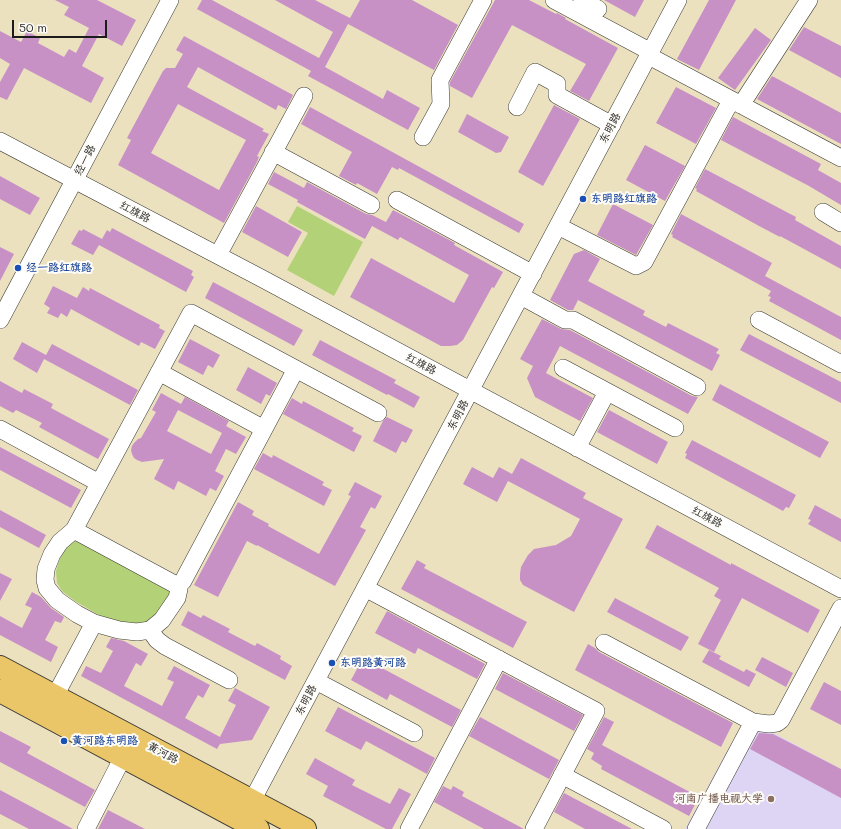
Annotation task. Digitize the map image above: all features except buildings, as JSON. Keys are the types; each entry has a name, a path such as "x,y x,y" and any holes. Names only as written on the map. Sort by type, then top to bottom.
{"main road":[{"name":"黄河路","path":"0,666 305,829"},
{"name":"黄河路","path":"0,692 123,757 246,826"}],"street":[{"name":"经一路","path":"0,320 170,0"},
{"path":"423,137 440,104 440,80 483,0"},
{"path":"554,0 737,103 841,158"},
{"path":"582,0 598,9"},
{"name":"东明路","path":"246,826 252,801 678,0"},
{"path":"558,226 636,266 644,262 727,108 737,103 809,0"},
{"path":"516,107 535,72 557,84 557,95 612,125"},
{"path":"218,255 304,96"},
{"name":"红旗路","path":"0,141 218,255 841,589"},
{"path":"273,152 371,205"},
{"path":"397,200 533,274"},
{"path":"823,212 841,223"},
{"path":"521,296 565,320 573,320 698,387"},
{"path":"296,369 183,581 178,586 179,589 177,598 162,620 150,630 137,632 119,630 94,623 77,614 57,600 47,588 45,580 46,569 52,554 60,542 74,530 191,313 296,369 378,413"},
{"path":"759,320 841,364"},
{"path":"563,368 675,428"},
{"path":"159,372 264,429"},
{"path":"577,448 608,392"},
{"path":"0,429 99,483"},
{"path":"74,530 178,586"},
{"path":"365,588 596,711 534,829"},
{"path":"604,643 753,722 769,724 777,723 781,720 841,608"},
{"path":"55,696 94,623"},
{"path":"150,630 157,640 165,646 230,680"},
{"path":"409,829 499,659"},
{"path":"316,681 414,732"},
{"path":"700,828 753,722"},
{"path":"86,829 123,757"},
{"path":"562,775 663,829"}],"shaded area":[{"name":"河南广播电视大学","path":"759,725 841,769 841,829 685,829 727,751 741,758"}],"green space":[{"path":"297,206 363,242 334,296 287,270 308,233 288,222"},
{"path":"78,537 170,587 169,602 147,624 115,621 97,614 75,601 62,591 57,583 56,571 64,551 72,541"}],"place":[{"name":"东明路红旗路","path":"583,199"},
{"name":"经一路红旗路","path":"18,268"},
{"name":"东明路黄河路","path":"332,663"},
{"name":"黄河路东明路","path":"64,741"},
{"name":"河南广播电视大学","path":"771,799"}]}
